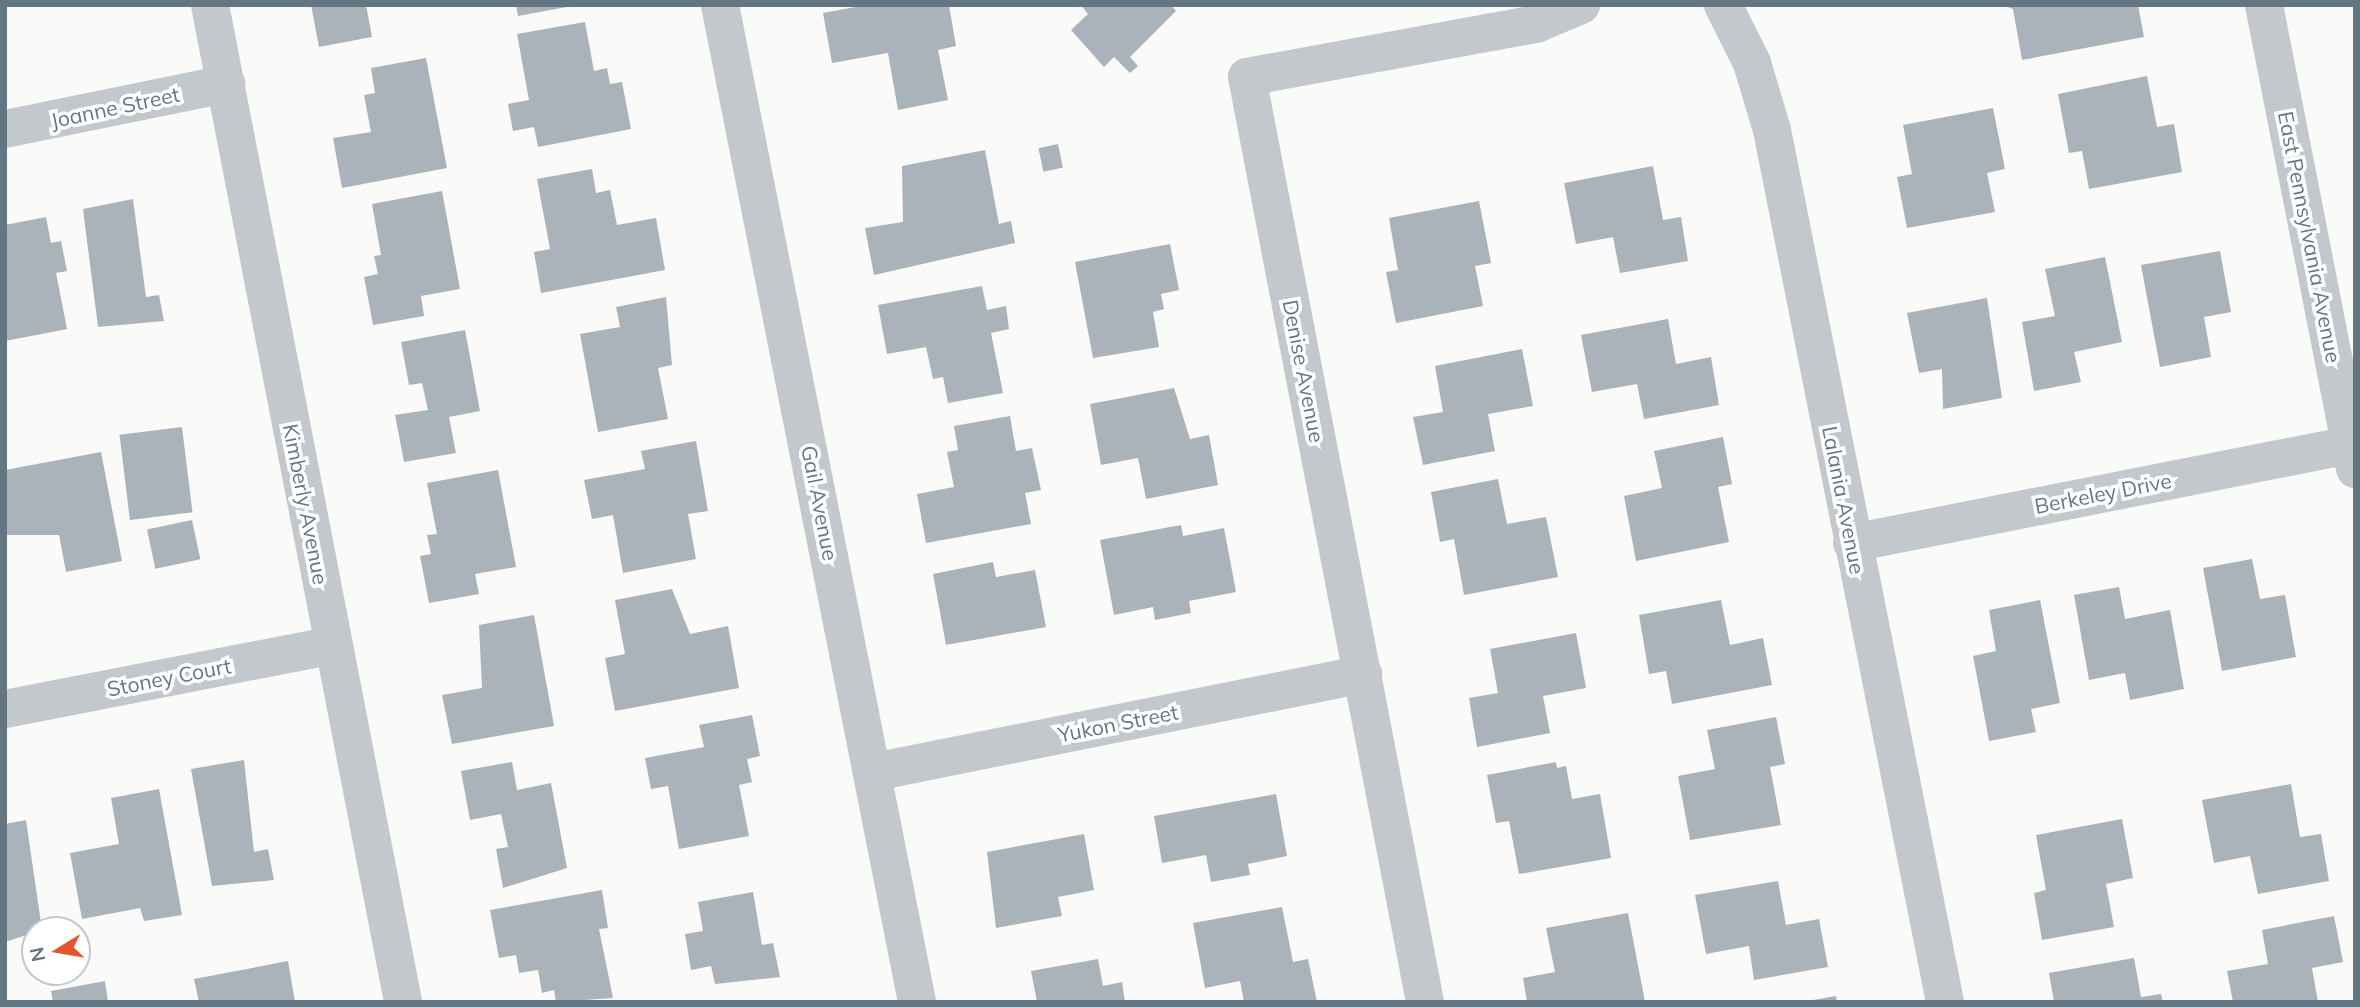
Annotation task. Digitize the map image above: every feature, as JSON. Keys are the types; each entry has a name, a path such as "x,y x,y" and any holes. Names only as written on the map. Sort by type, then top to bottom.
{"street":[{"name":"Kimberly Avenue","path":"210,5 403,1002"},
{"name":"Gail Avenue","path":"720,5 874,772 917,1002"},
{"name":"Denise Avenue","path":"1426,1002 1247,77 1536,24 1581,5"},
{"name":"Lalania Avenue","path":"1723,5 1752,63 1772,131 1945,1002"},
{"name":"East Pennsylvania Avenue","path":"2264,5 2353,452"},
{"name":"Joanne Street","path":"5,129 226,84"},
{"name":"Berkeley Drive","path":"1852,543 2353,452"},
{"name":"Stoney Court","path":"5,709 333,645"},
{"name":"Yukon Street","path":"874,772 1363,674"}],"building":[{"path":"311,5 366,5 372,37 319,47"},
{"path":"516,5 567,5 567,7 518,16"},
{"path":"866,5 949,5 956,46 938,50 948,100 898,110 888,53 832,63 823,13"},
{"path":"1081,5 1171,5 1176,11 1130,57 1138,66 1130,73 1114,57 1104,67 1071,30 1088,14"},
{"path":"2002,5 2138,5 2144,37 2022,60 2013,9"},
{"path":"585,22 594,71 607,68 610,84 622,82 631,129 538,147 534,127 513,131 508,104 529,100 517,34"},
{"path":"426,58 447,168 342,188 333,138 371,132 364,95 375,93 371,68"},
{"path":"2147,76 2157,127 2174,124 2182,172 2089,189 2082,151 2069,153 2058,94"},
{"path":"1993,108 2005,169 1987,173 1995,212 1907,228 1897,177 1912,174 1903,125"},
{"path":"1058,144 1063,167 1043,172 1038,148"},
{"path":"985,150 999,224 1011,221 1015,243 874,275 865,228 903,222 902,166"},
{"path":"1653,166 1663,220 1681,217 1688,261 1620,273 1613,237 1576,244 1564,183"},
{"path":"592,169 596,193 610,190 617,225 656,218 665,270 541,293 534,252 550,249 537,179"},
{"path":"442,191 460,289 421,296 424,316 373,325 364,277 378,274 374,256 381,255 372,204"},
{"path":"133,199 146,297 159,295 164,321 98,327 83,209"},
{"path":"1479,201 1491,263 1475,266 1483,306 1396,323 1386,272 1398,270 1389,218"},
{"path":"46,217 51,243 61,241 67,271 56,273 67,329 5,341 5,225"},
{"path":"1170,244 1179,290 1161,294 1164,309 1153,312 1159,347 1093,358 1075,262"},
{"path":"2220,251 2231,312 2204,317 2211,357 2160,367 2141,265"},
{"path":"2105,257 2122,342 2074,352 2081,382 2034,391 2022,322 2055,316 2045,269"},
{"path":"982,286 987,310 1006,306 1009,329 991,333 1003,393 948,403 943,377 933,379 926,347 887,354 878,305"},
{"path":"666,297 672,365 658,368 668,419 598,432 580,334 620,327 616,307"},
{"path":"1987,298 2002,398 1943,409 1942,369 1919,373 1907,313"},
{"path":"1668,319 1676,364 1711,357 1719,405 1644,419 1637,384 1592,392 1581,335"},
{"path":"465,330 480,411 449,417 456,453 404,462 395,415 428,410 422,383 409,385 401,342"},
{"path":"1522,349 1533,406 1488,414 1495,451 1423,465 1413,417 1443,412 1435,366"},
{"path":"1174,388 1190,439 1209,435 1218,485 1146,499 1138,458 1101,465 1090,404"},
{"path":"1010,416 1016,451 1032,448 1041,490 1025,493 1031,524 926,543 917,494 954,487 947,452 958,450 954,426"},
{"path":"182,427 192,512 130,520 119,435"},
{"path":"1723,437 1732,484 1718,487 1729,542 1636,561 1624,496 1662,488 1654,451"},
{"path":"696,441 708,511 688,514 696,559 623,573 613,515 592,519 584,480 645,469 641,451"},
{"path":"101,452 122,561 66,572 59,535 6,535 5,470"},
{"path":"498,470 516,567 475,574 479,594 429,603 420,556 431,554 427,535 437,534 427,483"},
{"path":"1498,479 1507,524 1546,517 1558,577 1464,595 1454,539 1440,542 1431,492"},
{"path":"192,520 200,559 155,569 147,530"},
{"path":"1181,525 1183,536 1224,528 1236,592 1189,601 1191,613 1155,620 1153,607 1114,615 1100,540"},
{"path":"2252,559 2260,599 2285,595 2296,657 2222,671 2203,568"},
{"path":"993,562 996,577 1035,570 1046,627 946,645 933,574"},
{"path":"2119,587 2125,619 2170,610 2184,689 2130,700 2125,673 2089,680 2074,595"},
{"path":"672,589 690,634 728,626 739,688 615,711 605,658 625,654 615,600"},
{"path":"1721,600 1730,645 1763,638 1772,685 1672,704 1666,671 1649,674 1639,615"},
{"path":"2040,600 2060,703 2031,709 2036,732 1989,741 1973,656 1996,651 1989,610"},
{"path":"534,615 554,726 452,744 442,695 482,688 479,625"},
{"path":"1576,633 1586,688 1543,696 1550,733 1477,747 1469,698 1498,693 1490,649"},
{"path":"752,715 760,756 747,759 752,782 739,785 749,836 679,849 668,786 651,789 645,758 704,747 699,725"},
{"path":"1776,717 1785,764 1770,767 1781,825 1690,840 1678,776 1715,769 1707,730"},
{"path":"244,760 254,852 268,849 274,880 212,886 191,769"},
{"path":"512,762 517,790 551,783 567,868 503,888 496,849 508,847 501,814 470,820 461,771"},
{"path":"1556,762 1557,768 1566,766 1572,799 1600,794 1611,858 1519,874 1509,821 1496,823 1487,775"},
{"path":"2291,784 2300,837 2321,834 2329,881 2258,894 2250,856 2214,863 2202,800"},
{"path":"159,789 182,915 144,921 140,908 91,917 81,916 70,853 119,844 111,798"},
{"path":"1276,794 1287,856 1248,864 1250,875 1211,882 1206,855 1162,863 1154,816"},
{"path":"2122,819 2133,878 2106,884 2114,927 2042,940 2034,893 2046,890 2036,835"},
{"path":"26,820 40,916 21,916 21,937 5,942 5,824"},
{"path":"1084,834 1094,890 1058,897 1062,916 996,928 987,852"},
{"path":"1778,881 1786,925 1819,919 1828,967 1754,980 1749,946 1706,954 1695,895"},
{"path":"602,890 608,928 599,929 613,998 556,1002 554,990 542,993 538,970 519,973 516,955 499,958 490,910"},
{"path":"753,892 762,945 773,943 780,977 715,984 711,966 691,970 685,934 703,931 698,902"},
{"path":"1282,907 1293,962 1308,959 1317,1002 1244,1002 1240,981 1205,988 1193,923"},
{"path":"1628,913 1645,1002 1527,1002 1523,978 1555,972 1546,928"},
{"path":"2334,916 2343,962 2312,968 2318,1002 2233,1002 2227,971 2268,964 2262,930"},
{"path":"2134,958 2141,997 2161,994 2163,1002 2054,1002 2049,973"},
{"path":"1098,959 1103,986 1122,982 1125,1002 1037,1002 1031,971"},
{"path":"288,961 295,1002 199,1002 194,979"},
{"path":"105,981 108,1002 53,1002 51,991 91,986 91,984"},
{"path":"1836,996 1837,1002 1813,1002 1813,1000"}]}
